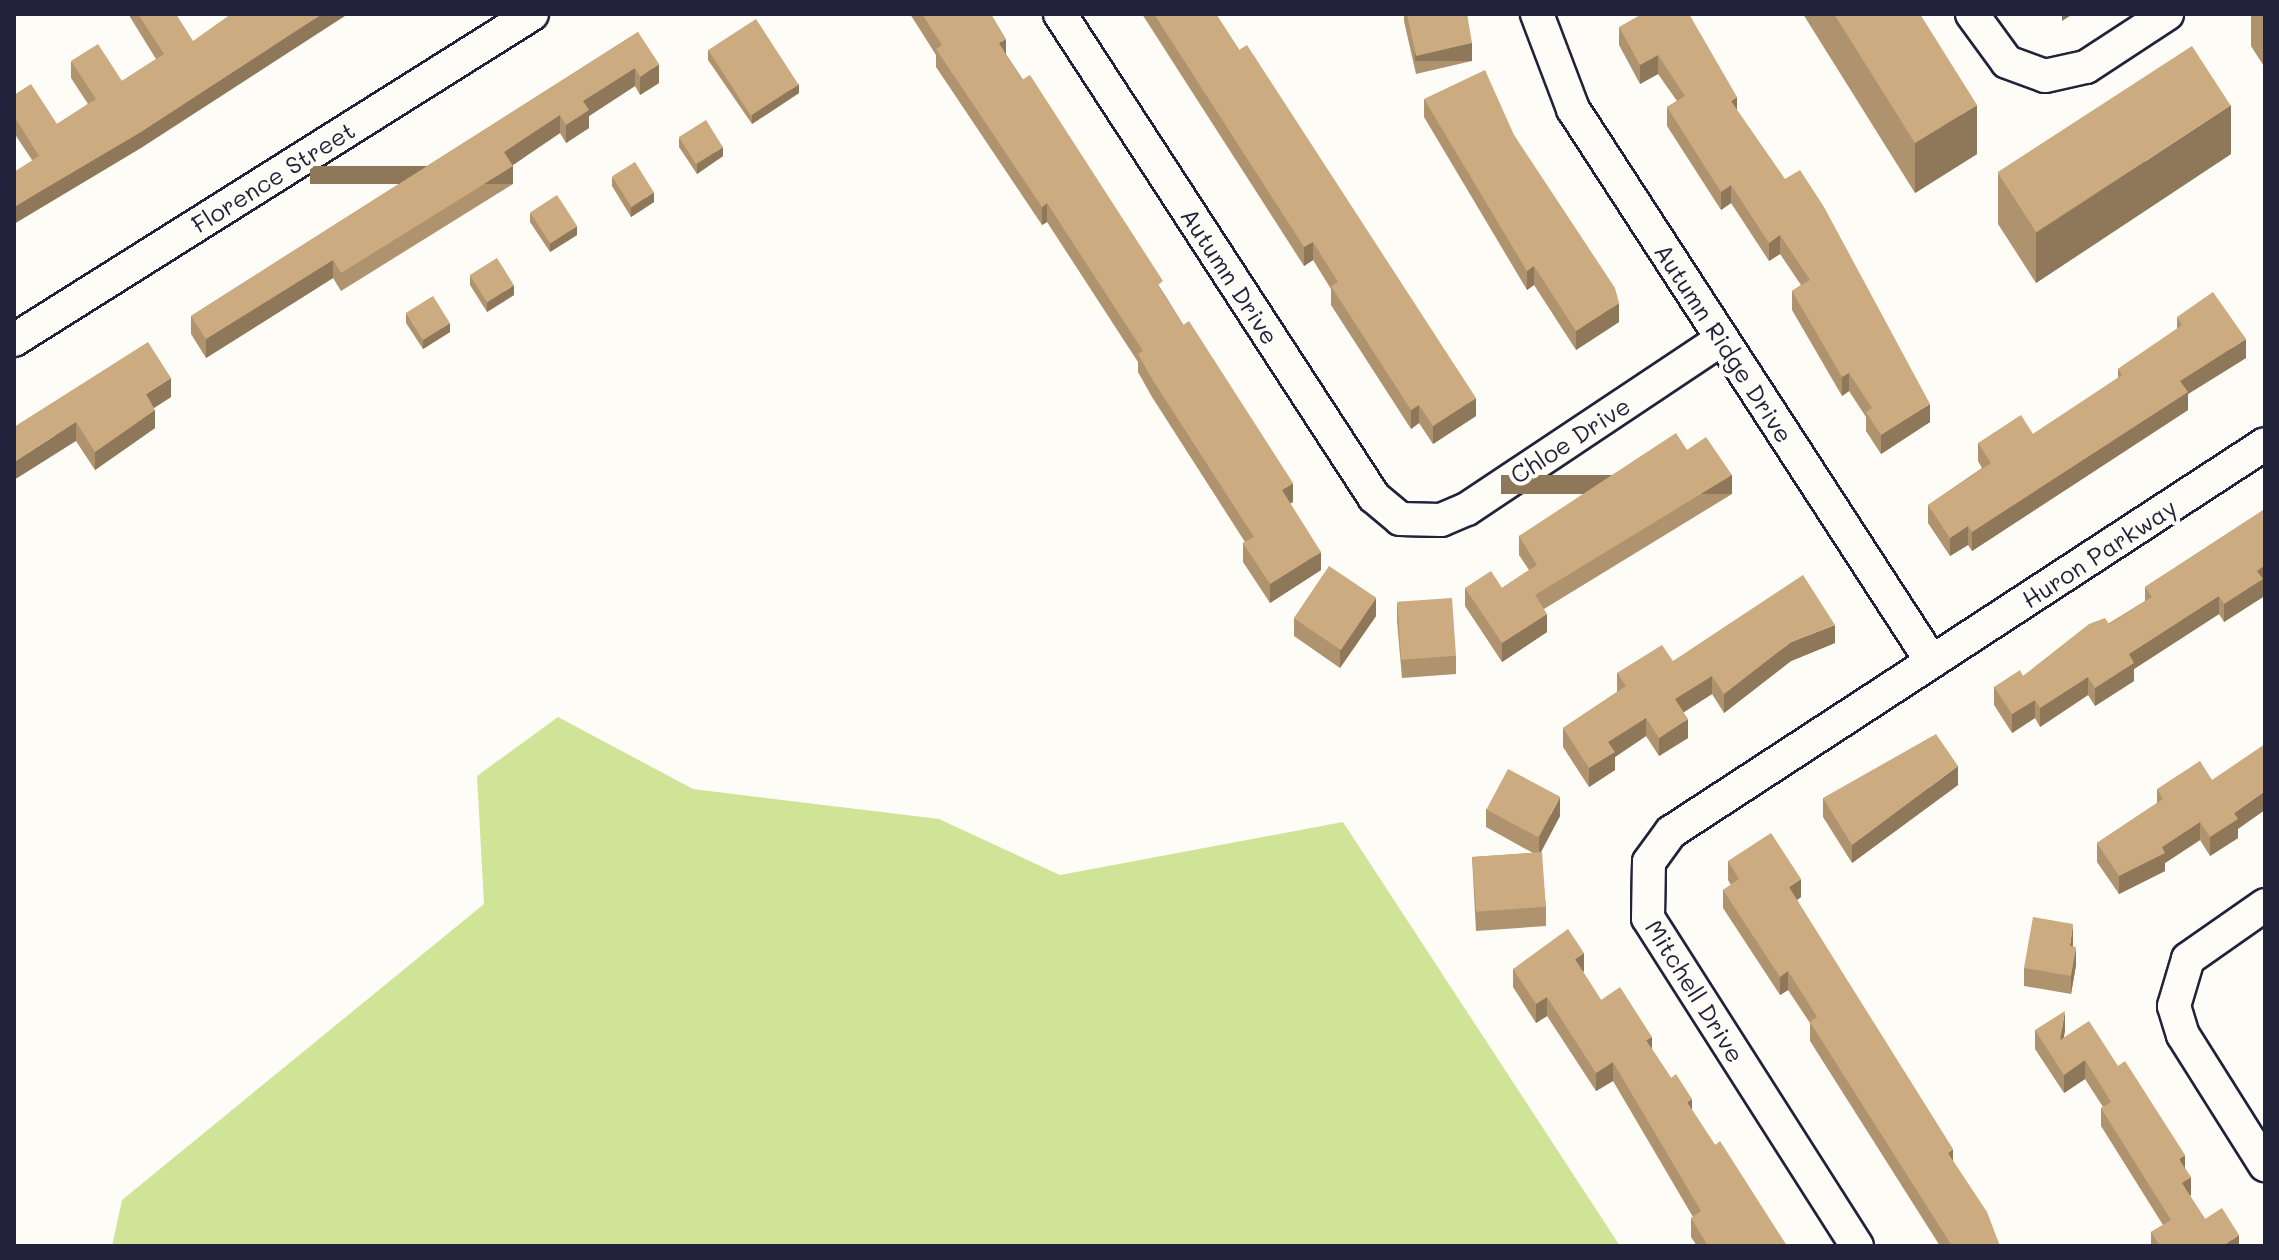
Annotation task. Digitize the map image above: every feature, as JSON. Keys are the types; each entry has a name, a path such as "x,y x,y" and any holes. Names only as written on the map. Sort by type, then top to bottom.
{"street":[{"name":"Florence Street","path":"14,340 532,14"},
{"name":"Autumn Drive","path":"1060,14 1374,497 1413,523"},
{"name":"Autumn Ridge Drive","path":"1537,14 1573,109 1720,340 1932,662"},
{"path":"1972,14 2007,62 2045,76 2086,67 2167,14"},
{"name":"Chloe Drive","path":"1413,523 1467,509 1720,340"},
{"name":"Huron Parkway","path":"1932,662 2265,444"},
{"name":"Mitchell Drive","path":"1857,1246 1648,918 1643,885 1655,850 1671,832 1932,662"},
{"path":"2265,905 2188,959 2174,1006 2183,1035 2265,1165"}],"green space":[{"path":"558,717 693,789 939,819 1060,875 1343,822 1620,1246 112,1246 122,1200 484,904 477,776"}],"building":[{"path":"138,14 176,14 193,41 231,14 322,14 141,132 14,207 14,172 39,156 14,116 14,95 31,84 57,124 96,99 71,61 98,44 122,81 164,54"},
{"path":"922,14 991,14 1006,39 999,43 1022,80 1030,75 1163,281 1158,285 1183,325 1189,321 1293,483 1282,490 1321,552 1270,584 1243,543 1254,537 1152,379 1138,354 1143,351 1047,203 1042,207 936,49 942,45"},
{"path":"1154,14 1216,14 1239,50 1247,45 1476,398 1433,426 1419,405 1411,410 1331,286 1338,282 1313,242 1304,247"},
{"path":"1407,14 1467,14 1472,43 1416,56"},
{"path":"1642,14 1689,14 1737,97 1731,101 1785,179 1800,170 1824,207 1930,404 1881,435 1866,412 1872,408 1849,373 1842,377 1792,291 1810,280 1780,235 1769,243 1731,185 1721,192 1667,107 1685,96 1658,55 1640,65 1619,27"},
{"path":"1834,14 1920,14 1977,105 1915,143"},
{"path":"756,19 798,84 751,115 708,50"},
{"path":"638,32 659,64 640,77 635,68 583,101 589,110 566,125 560,115 504,152 513,166 341,273 333,260 206,339 191,316"},
{"path":"2192,46 2231,106 2036,232 1997,172"},
{"path":"1485,70 1514,135 1615,288 1619,303 1576,331 1534,266 1527,271 1424,99"},
{"path":"706,120 723,147 696,164 679,137"},
{"path":"635,162 654,193 631,207 612,176"},
{"path":"557,195 577,226 550,243 530,212"},
{"path":"497,258 514,285 487,302 470,275"},
{"path":"2213,292 2246,339 2180,381 2188,392 1972,532 1968,526 1950,538 1928,505 1991,463 1978,443 2021,415 2033,434 2122,375 2118,369 2182,325 2177,317"},
{"path":"433,296 450,323 423,340 406,313"},
{"path":"148,342 171,378 146,394 155,410 95,452 76,422 14,462 14,427"},
{"path":"1676,433 1687,450 1706,437 1732,475 1535,595 1547,614 1502,643 1465,588 1491,571 1502,588 1537,565 1519,536"},
{"path":"2265,509 2265,565 2257,571 2263,579 2224,604 2219,596 2129,654 2134,663 2095,688 2088,677 2040,708 2035,700 2012,714 1994,687 2020,670 2023,676 2089,624 2105,618 2109,624 2152,597 2145,587"},
{"path":"1329,566 1376,598 1341,650 1294,618"},
{"path":"1803,575 1835,625 1791,642 1724,694 1712,676 1675,699 1688,719 1659,738 1646,718 1608,742 1615,752 1589,768 1563,728 1626,686 1617,673 1662,645 1673,661"},
{"path":"1452,598 1456,656 1401,660 1397,602"},
{"path":"1936,734 1958,766 1852,845 1823,798"},
{"path":"2265,744 2265,791 2234,813 2238,819 2210,837 2200,822 2162,847 2165,853 2119,876 2097,843 2163,799 2157,789 2200,761 2212,780"},
{"path":"1508,769 1560,797 1538,837 1486,810"},
{"path":"1771,833 1801,879 1789,887 1953,1149 1948,1153 1987,1212 2000,1246 1952,1246 1810,1022 1817,1017 1788,971 1780,977 1723,890 1739,879 1728,861"},
{"path":"1542,852 1546,907 1476,912 1472,857"},
{"path":"2033,917 2073,924 2070,946 2076,947 2071,976 2024,968"},
{"path":"1568,929 1584,953 1575,959 1601,1000 1620,987 1652,1037 1646,1040 1671,1078 1676,1074 1692,1099 1687,1102 1715,1145 1720,1141 1787,1246 1708,1246 1691,1218 1701,1211 1613,1062 1596,1073 1547,997 1536,1004 1513,969"},
{"path":"2065,1011 2060,1040 2089,1021 2118,1066 2125,1061 2185,1155 2179,1159 2191,1177 2182,1183 2205,1219 2222,1208 2239,1235 2223,1246 2160,1246 2151,1232 2171,1220 2101,1108 2111,1102 2085,1060 2064,1075 2035,1030"}]}
